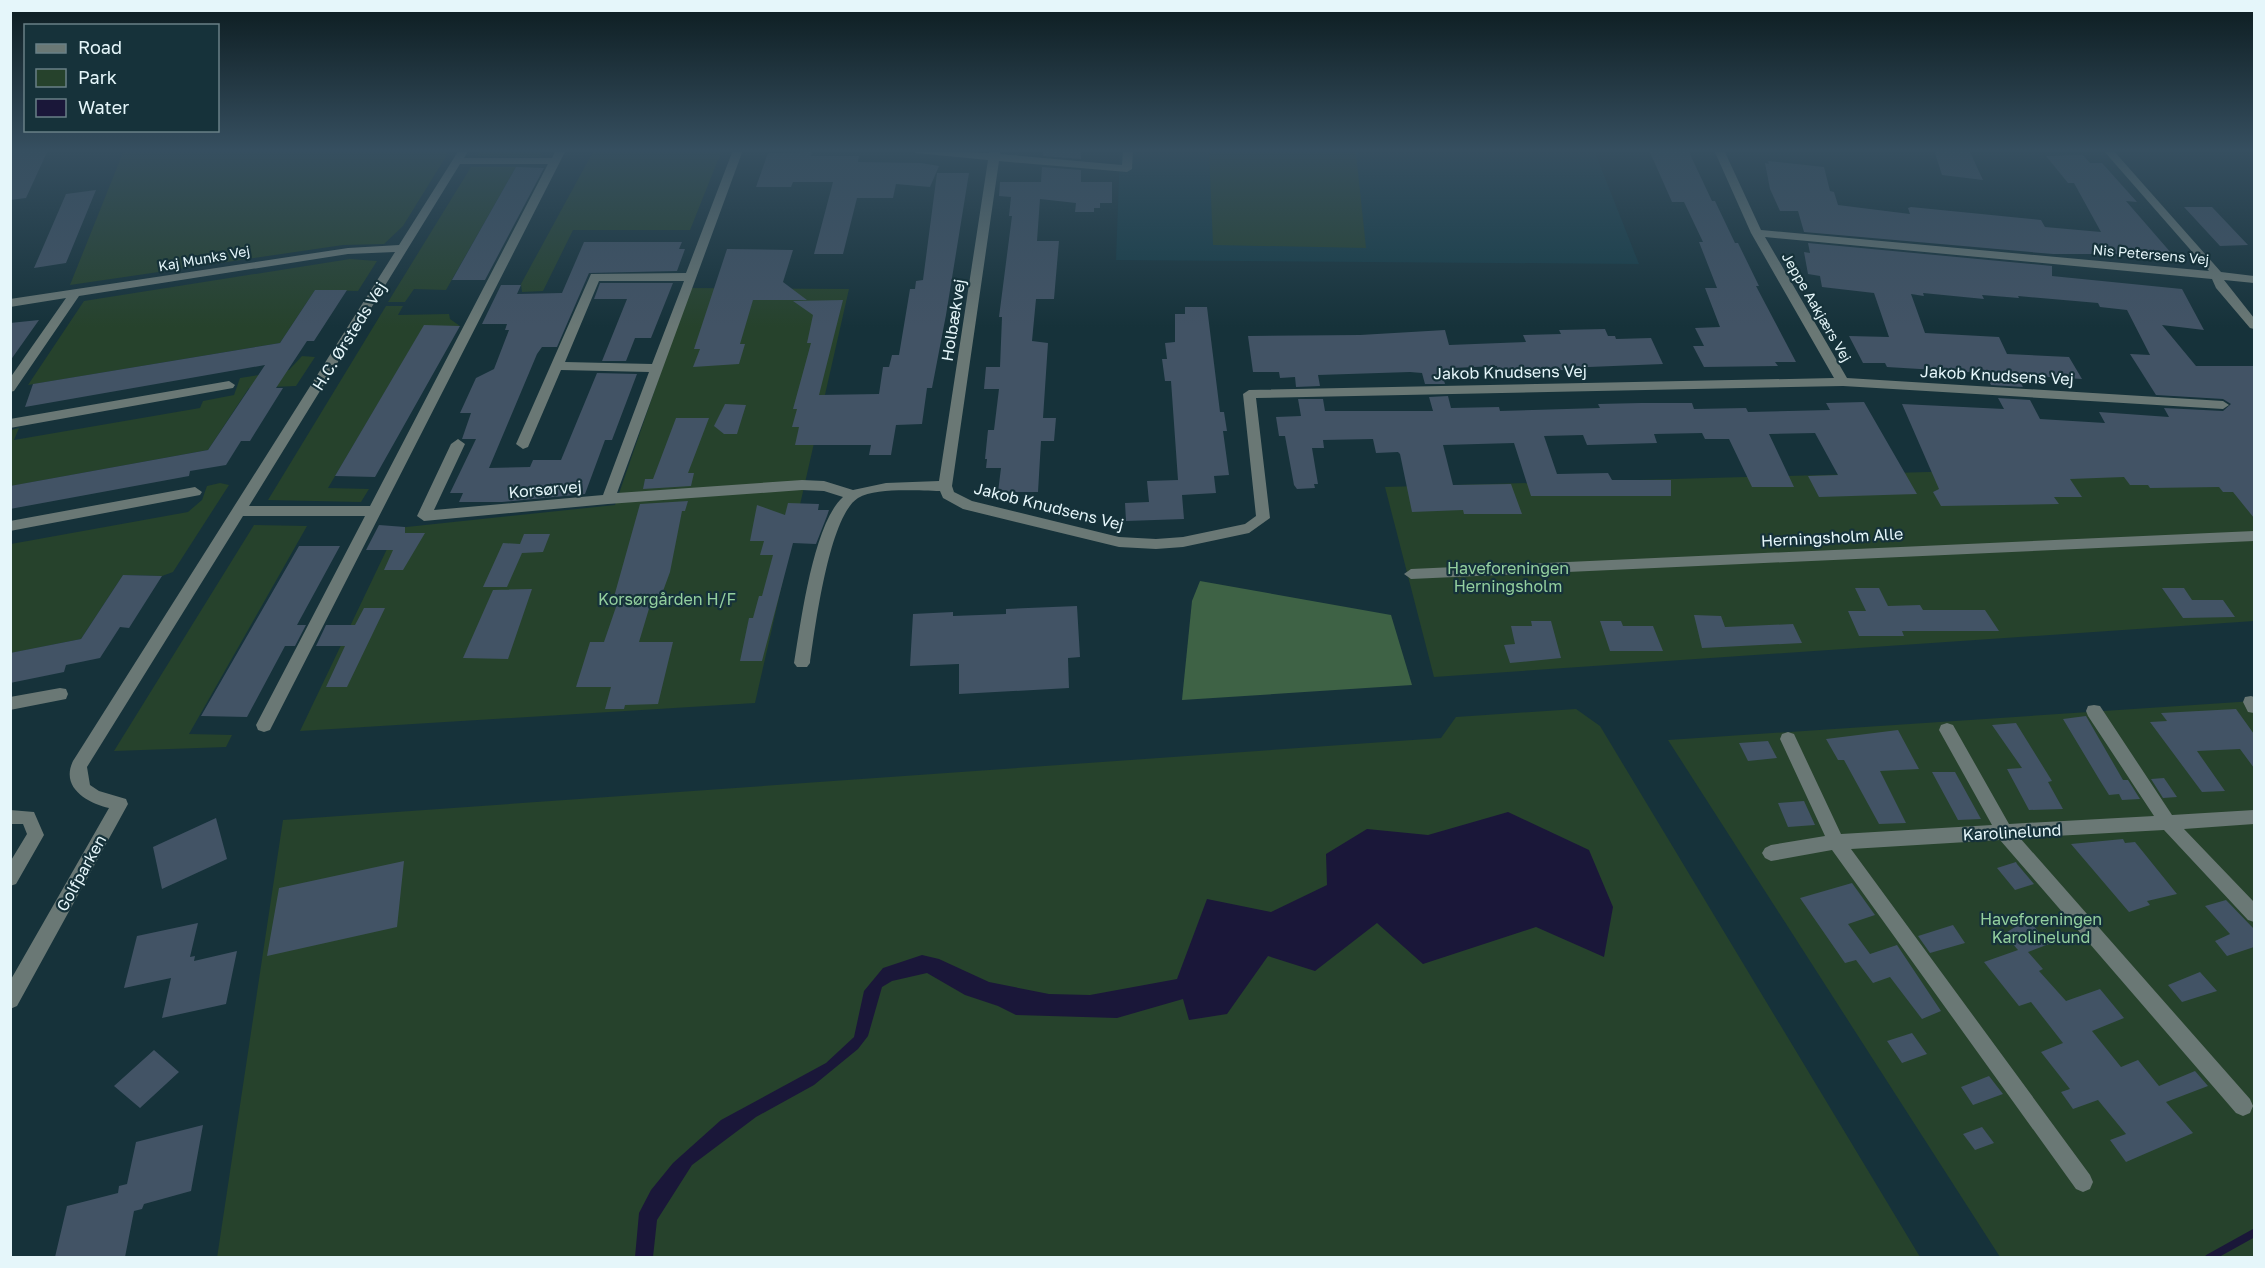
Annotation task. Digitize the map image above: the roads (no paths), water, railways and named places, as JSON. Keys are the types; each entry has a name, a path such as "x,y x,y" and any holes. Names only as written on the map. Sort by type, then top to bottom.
{"street":[{"name":"H.C. Ørsteds Vej","path":"79,766 427,209"},
{"path":"264,725 530,209"},
{"path":"716,209 608,499 802,485 824,486 853,495"},
{"name":"Holbækvej","path":"946,491 987,209"},
{"name":"Jeppe Aakjærs Vej","path":"1746,209 1757,233 1843,382"},
{"path":"2160,209 2218,275 2220,285 2254,325"},
{"name":"Nis Petersens Vej","path":"1757,233 2254,279"},
{"name":"Kaj Munks Vej","path":"10,303 348,251 403,248"},
{"path":"523,444 595,277 691,277"},
{"path":"10,388 75,293"},
{"path":"557,366 657,368"},
{"name":"Jakob Knudsens Vej","path":"946,491 968,505 1119,542 1156,544 1183,542 1249,528 1263,518 1249,394 1843,382 2223,405"},
{"path":"10,424 229,386"},
{"name":"Korsørvej","path":"458,444 424,516 608,499"},
{"path":"802,663 821,558 842,503 853,495 870,490 946,491"},
{"path":"10,526 195,492"},
{"path":"240,511 375,511"},
{"name":"Herningsholm Alle","path":"1411,574 2254,536"},
{"path":"10,704 60,694"},
{"path":"2094,711 2169,824 2254,914"},
{"path":"1947,730 2005,833 2243,1106"},
{"path":"1788,739 1836,842 2083,1182"},
{"name":"Golfparken","path":"10,1000 120,804 86,793 79,783 79,766"},
{"path":"10,879 36,835 19,817"},
{"name":"Karolinelund","path":"1771,854 1836,842 2169,824 2254,817"}],"water":[{"path":"1508,812 1589,850 1613,907 1604,957 1536,927 1423,964 1377,923 1315,971 1268,956 1227,1014 1189,1020 1183,999 1117,1018 1016,1015 998,1006 965,995 927,973 892,981 882,987 868,1036 858,1049 814,1085 756,1117 692,1165 657,1220 653,1257 635,1257 639,1213 651,1190 673,1163 721,1120 826,1063 854,1037 864,991 883,968 922,955 939,959 989,982 1049,994 1090,995 1177,979 1207,899 1271,912 1327,885 1326,854 1367,829 1428,835"}],"waterway":[{"path":"2209,1258 2254,1233"}],"park label":[{"name":"Haveforeningen Herningsholm","path":"1508,577"},
{"name":"Korsørgården H/F","path":"667,599"},
{"name":"Haveforeningen Karolinelund","path":"2041,928"}]}
